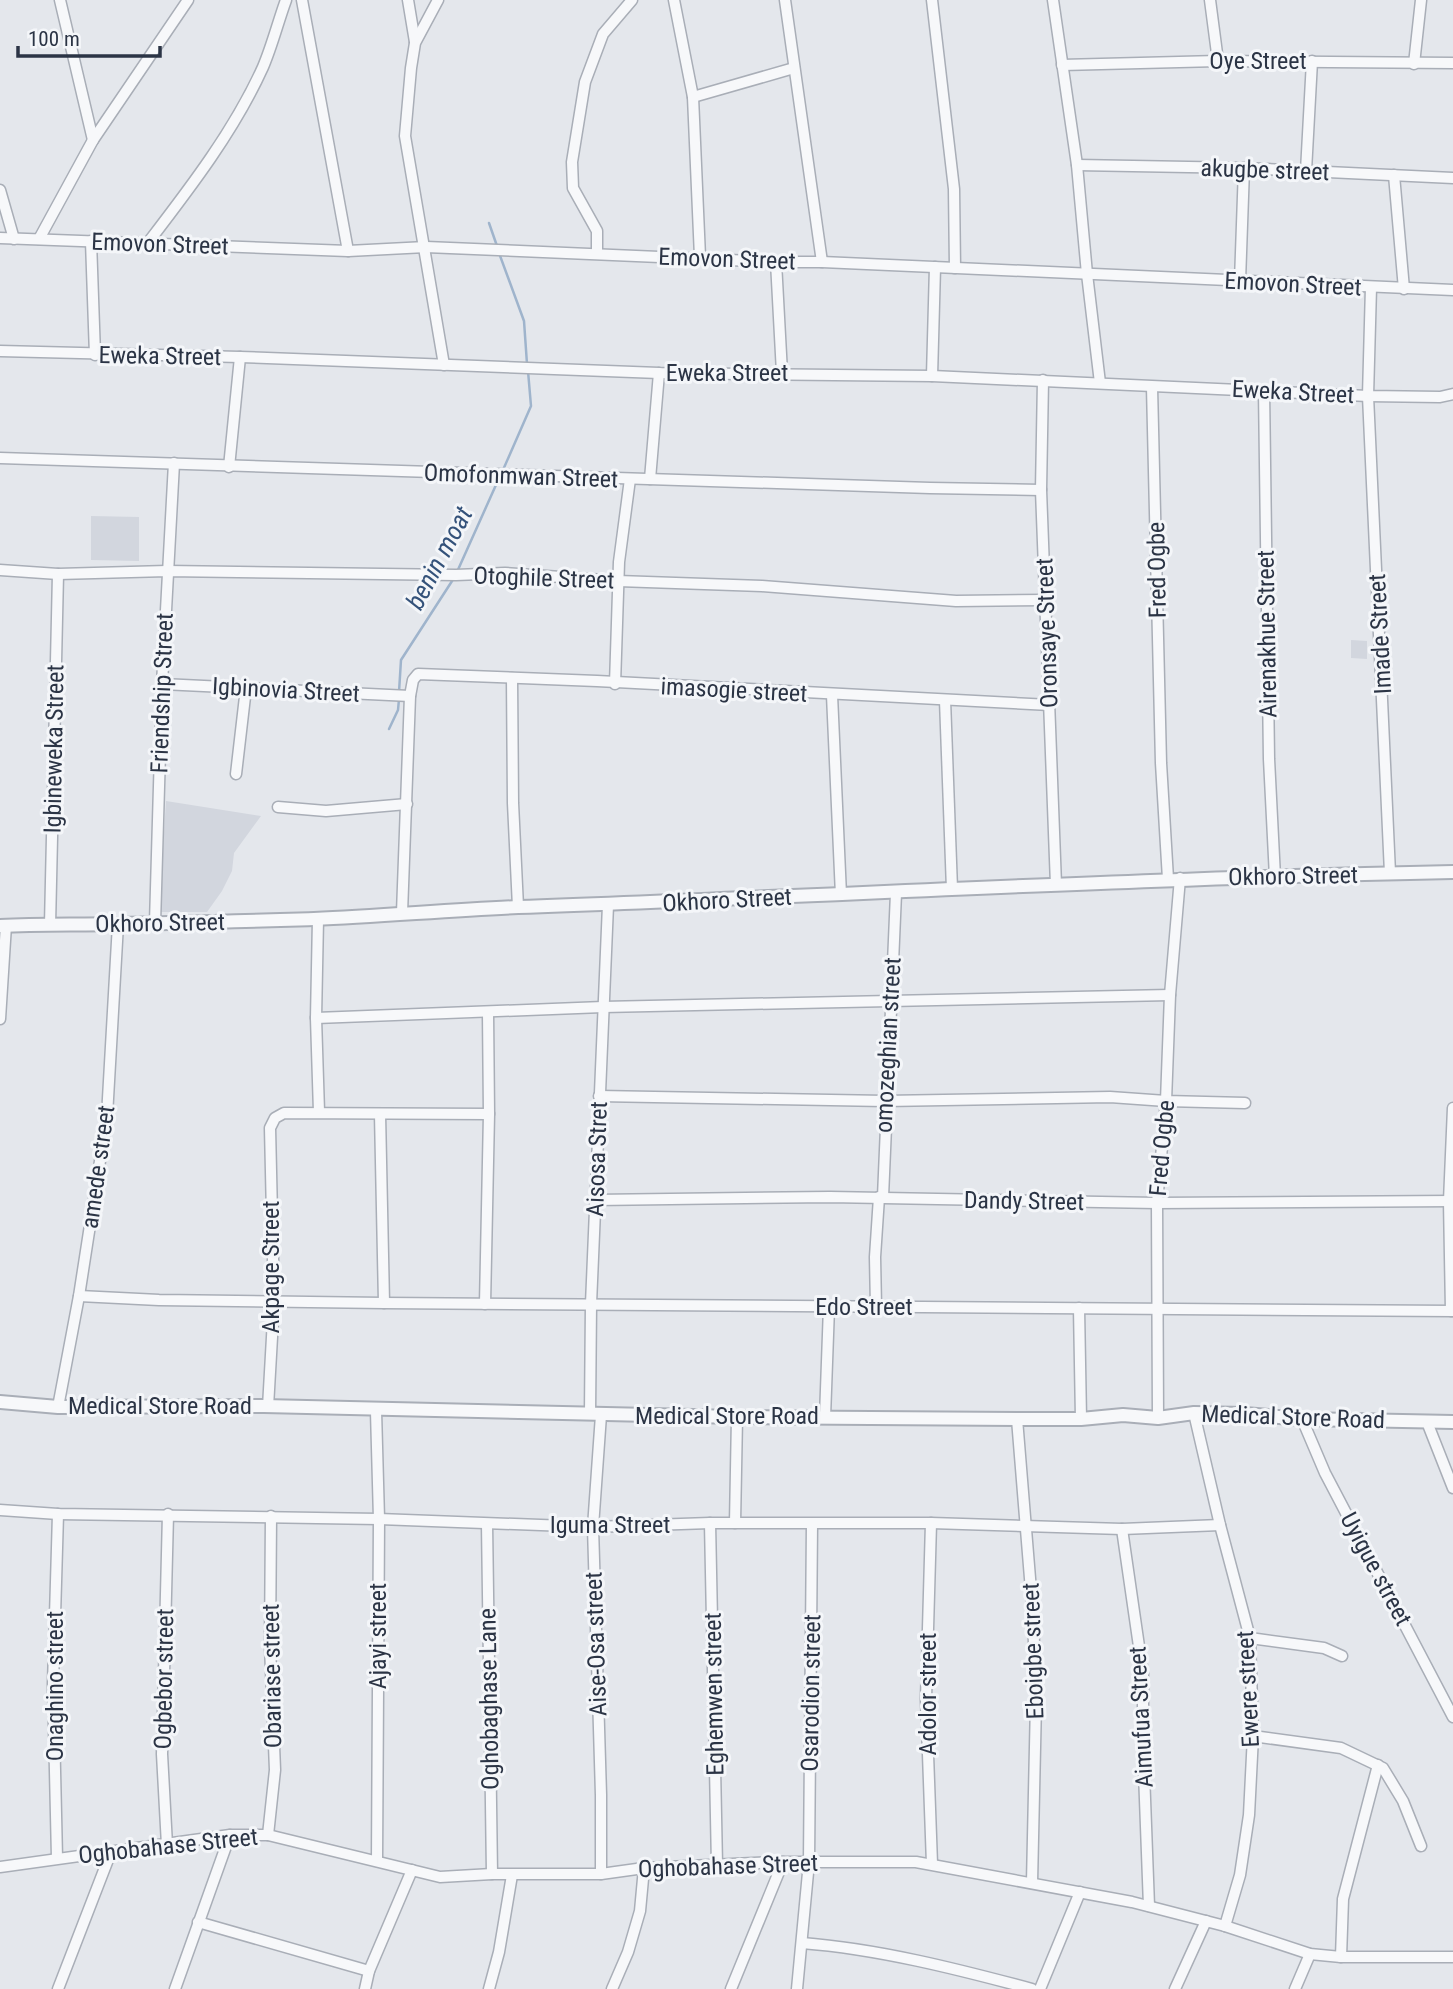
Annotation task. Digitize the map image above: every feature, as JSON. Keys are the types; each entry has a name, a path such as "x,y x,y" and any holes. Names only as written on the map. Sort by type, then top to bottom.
{"street":[{"path":"60,0 93,140"},
{"path":"39,239 93,140 188,0"},
{"path":"147,244 234,122 263,66 286,0"},
{"path":"302,0 348,251"},
{"path":"408,0 415,43 405,136 444,365"},
{"path":"415,43 438,0"},
{"path":"597,253 597,231 573,188 572,162 585,82 603,34 632,0"},
{"path":"674,0 693,97 700,257"},
{"path":"785,0 822,262"},
{"path":"932,0 954,189 956,268"},
{"path":"1053,0 1077,165 1100,383"},
{"path":"1210,0 1218,61"},
{"path":"1414,64 1421,0"},
{"name":"Oye Street","path":"1062,65 1218,61 1453,63"},
{"path":"1306,171 1312,61"},
{"path":"693,97 794,68"},
{"name":"akugbe street","path":"1077,165 1453,178"},
{"path":"1240,281 1244,169"},
{"path":"1394,175 1404,289"},
{"path":"0,190 14,239"},
{"name":"Emovon Street","path":"0,238 348,251 426,247 597,253 1453,290"},
{"path":"91,241 95,355"},
{"path":"776,262 782,373"},
{"path":"932,376 935,267"},
{"name":"Imade Street","path":"1371,287 1368,396 1390,873"},
{"name":"Eweka Street","path":"0,351 659,373 932,376 1368,396 1440,397 1453,394"},
{"path":"229,467 240,358"},
{"path":"650,479 659,373"},
{"name":"Oronsaye Street","path":"1043,380 1041,490 1056,885"},
{"name":"Fred Ogbe","path":"1152,387 1161,763 1174,879 1166,1101 1157,1203 1158,1418"},
{"name":"Airenakhue Street","path":"1264,390 1269,759 1275,877"},
{"name":"Omofonmwan Street","path":"0,458 1041,490"},
{"name":"Friendship Street","path":"155,923 162,684 174,463"},
{"path":"615,684 619,562 631,479"},
{"name":"Otoghile Street","path":"0,570 58,574 167,571 456,575 505,573 618,581 762,586 956,601 1046,600"},
{"name":"Igbineweka Street","path":"50,925 58,574"},
{"name":"imasogie street","path":"410,696 413,680 418,674 1050,705"},
{"path":"512,678 513,803 518,907"},
{"name":"Igbinovia Street","path":"162,684 410,696"},
{"path":"236,774 246,688"},
{"path":"832,695 841,895"},
{"path":"402,913 410,696"},
{"path":"945,700 952,889"},
{"path":"278,807 326,811 407,804"},
{"name":"Okhoro Street","path":"3,925 318,919 751,896 782,898 1174,879 1453,872"},
{"name":"omozeghian street","path":"876,1307 875,1257 881,1197 896,893"},
{"name":"Aisosa Stret","path":"596,1414 590,1304 608,905"},
{"path":"318,919 316,1018 319,1112 489,1114"},
{"name":"amede street","path":"58,1406 79,1296 107,1116 118,924"},
{"path":"0,1019 3,925"},
{"path":"316,1018 603,1007 1170,995"},
{"path":"485,1304 488,1013"},
{"path":"599,1096 885,1101 1111,1097 1245,1103"},
{"path":"1452,1311 1453,1108"},
{"name":"Akpage Street","path":"268,1406 274,1302 270,1128 275,1118 284,1113 319,1112"},
{"path":"380,1114 384,1303"},
{"name":"Dandy Street","path":"595,1200 881,1197 1157,1203 1451,1201"},
{"name":"Edo Street","path":"79,1296 274,1302 1452,1311"},
{"path":"825,1417 829,1307"},
{"path":"1079,1308 1081,1419"},
{"name":"Medical Store Road","path":"0,1402 58,1406 268,1406 376,1411 737,1417 1081,1419 1123,1415 1158,1418 1194,1413 1302,1419 1453,1422"},
{"name":"Ajayi street","path":"376,1411 379,1519 377,1861"},
{"name":"Ewere street","path":"1194,1413 1250,1638 1253,1736 1249,1815 1240,1875 1225,1926"},
{"name":"Aise-Osa street","path":"596,1414 593,1527 601,1874"},
{"path":"735,1523 737,1417"},
{"name":"Eboigbe street","path":"1017,1419 1027,1524 1036,1702 1032,1883"},
{"name":"Uyigue street","path":"1302,1419 1325,1473 1453,1717"},
{"path":"1427,1422 1453,1488"},
{"name":"Iguma Street","path":"0,1510 58,1514 271,1516 593,1527 710,1523 931,1523 1122,1529 1220,1525"},
{"name":"Onaghino street","path":"57,1858 53,1684 58,1514"},
{"name":"Ogbebor street","path":"167,1844 162,1754 168,1514"},
{"name":"Obariase street","path":"268,1835 275,1770 270,1646 271,1516"},
{"name":"Eghemwen street","path":"710,1523 717,1865"},
{"name":"Adolor street","path":"931,1523 926,1699 932,1864"},
{"name":"Oghobaghase Lane","path":"487,1524 492,1874"},
{"name":"Osarodion street","path":"797,1989 809,1862 812,1524"},
{"name":"Aimufua Street","path":"1122,1529 1143,1674 1143,1746 1150,1906"},
{"path":"1250,1638 1324,1648 1342,1656"},
{"path":"1253,1736 1341,1748 1383,1768 1403,1801 1421,1846"},
{"path":"1341,1957 1343,1899 1378,1765"},
{"path":"175,1989 230,1835"},
{"name":"Oghobahase Street","path":"0,1867 230,1835 268,1835 440,1877 601,1874 644,1868 783,1862 916,1862 1150,1906 1225,1926 1310,1954 1341,1957 1453,1957"},
{"path":"58,1989 111,1852"},
{"path":"732,1989 783,1862"},
{"path":"612,1989 628,1952 640,1911 644,1868"},
{"path":"365,1989 369,1971 412,1870"},
{"path":"489,1989 499,1952 512,1875"},
{"path":"1040,1989 1080,1892"},
{"path":"1175,1989 1206,1921"},
{"path":"198,1922 369,1971"},
{"path":"802,1943 834,1945 958,1970 1032,1989"},
{"path":"1295,1989 1310,1954"}],"shaded area":[{"path":"91,516 139,517 139,561 91,560"},
{"path":"1351,640 1367,641 1367,659 1351,658"},
{"path":"166,801 261,816 234,853 232,871 207,912 159,912"}],"waterway":[{"path":"489,223 497,246"},
{"path":"499,253 524,321 527,364"},
{"name":"benin moat","path":"503,470 531,406 528,371"},
{"name":"benin moat","path":"457,572 500,476"},
{"name":"benin moat","path":"399,692 401,660 454,578"},
{"name":"benin moat","path":"389,729 398,710 399,699"}]}
